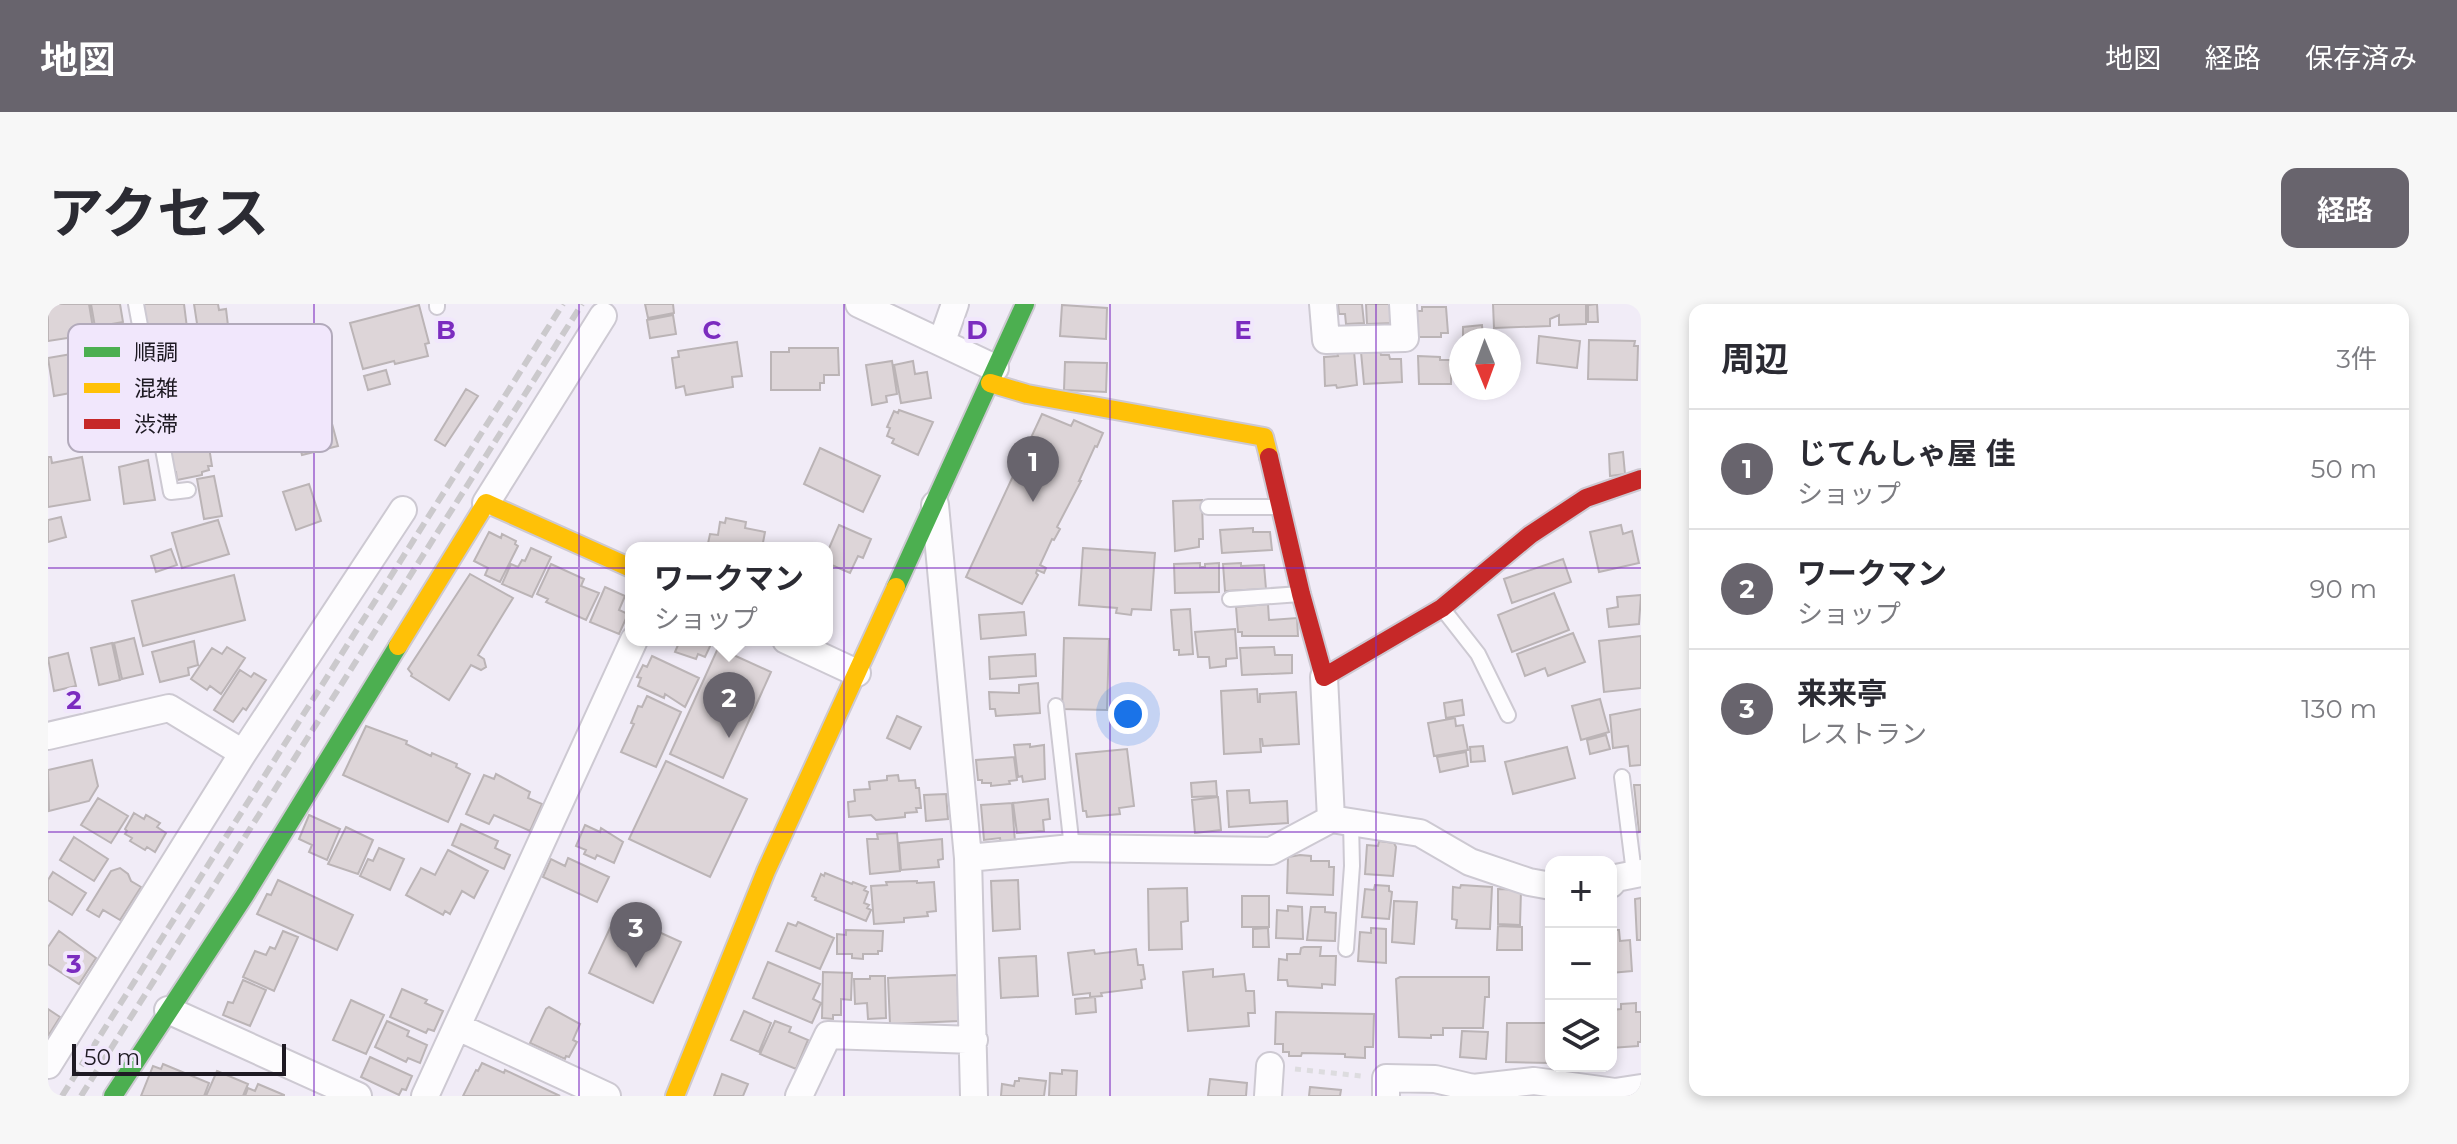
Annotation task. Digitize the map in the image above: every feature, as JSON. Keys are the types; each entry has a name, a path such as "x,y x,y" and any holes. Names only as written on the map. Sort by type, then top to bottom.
{"street":[{"path":"859,304 942,341 1027,394 1264,437 1324,677 1341,821"},
{"path":"942,341 955,304"},
{"path":"675,1096 766,871 1025,304"},
{"path":"1323,304 1326,340 1405,338 1403,304"},
{"path":"113,1096 245,895 603,316"},
{"path":"1324,677 1442,608 1530,535 1586,498 1641,479"},
{"path":"935,499 968,858 974,1096"},
{"path":"486,503 625,565"},
{"path":"48,1065 243,753 403,510"},
{"path":"425,1096 631,646"},
{"path":"799,646 857,673"},
{"path":"48,736 169,708 243,753"},
{"path":"968,858 1072,848 1271,851 1341,821 1420,833 1470,862 1545,885"},
{"path":"168,1010 358,1096"},
{"path":"458,1027 607,1096"},
{"path":"799,1096 828,1035 974,1040"},
{"path":"1268,1096 1270,1066"},
{"path":"1386,1087 1435,1079 1472,1092 1534,1081 1615,1092 1641,1088"}],"lane":[{"path":"136,304 140,324"},
{"path":"164,452 171,492 188,490"},
{"path":"1208,507 1281,507"},
{"path":"1230,599 1301,594"},
{"path":"1442,608 1478,654 1508,715"},
{"path":"1056,706 1072,848"},
{"path":"1622,777 1629,877"},
{"path":"1341,821 1352,866 1346,949"}],"path":[{"path":"1270,1066 1329,1074 1386,1087"}],"building":[{"path":"48,304 89,304 92,324 68,324 68,338 48,341"},
{"path":"91,304 120,304 123,322 94,324"},
{"path":"143,304 184,304 186,324 147,324"},
{"path":"194,304 218,304 219,310 226,309 228,324 197,324"},
{"path":"645,304 673,304 674,313 648,318"},
{"path":"1338,304 1362,304 1364,323 1346,324 1345,314 1339,314"},
{"path":"1366,304 1395,304 1393,323 1367,324"},
{"path":"1493,304 1586,304 1586,324 1559,325 1559,315 1550,319 1550,326 1494,328"},
{"path":"1597,304 1598,322 1588,322 1588,305"},
{"path":"419,305 429,343 425,344 428,356 363,369 350,323"},
{"path":"1062,305 1107,308 1106,339 1060,336"},
{"path":"1422,307 1446,307 1448,333 1441,333 1441,337 1415,337 1415,311 1422,311"},
{"path":"673,315 676,334 650,338 647,320"},
{"path":"1539,336 1580,341 1577,368 1537,363"},
{"path":"1589,340 1635,341 1634,346 1638,346 1637,380 1588,379"},
{"path":"737,342 742,376 732,377 733,387 686,395 684,386 676,388 672,358 679,357 678,351"},
{"path":"789,348 838,348 839,375 824,375 820,390 771,390 771,352 789,352"},
{"path":"1380,350 1381,355 1389,355 1390,359 1401,359 1402,382 1364,384 1361,352"},
{"path":"1354,351 1357,385 1325,386 1324,357"},
{"path":"68,355 68,393 54,396 48,358"},
{"path":"1418,356 1449,360 1449,384 1419,384"},
{"path":"892,361 897,394 886,396 887,402 872,405 866,365"},
{"path":"913,361 915,374 927,372 931,398 901,403 894,365"},
{"path":"1065,362 1107,363 1106,392 1064,390"},
{"path":"386,370 390,384 368,390 364,376"},
{"path":"466,389 478,396 445,446 435,440"},
{"path":"899,410 933,422 918,455 892,443 894,439 887,436 890,428 887,427 894,411 898,413"},
{"path":"1042,414 1071,426 1074,420 1103,433 1057,527 1060,529 1040,565 1046,568 1044,573 1037,570 1038,575 1022,604 966,577"},
{"path":"332,424 338,446 332,448"},
{"path":"820,448 880,476 863,512 804,484"},
{"path":"169,452 210,452 212,466 208,466 209,470 202,472 202,475 177,480 176,472 172,472"},
{"path":"1623,452 1625,474 1610,476 1609,454"},
{"path":"48,457 51,457 52,463 82,457 90,500 48,507"},
{"path":"148,460 155,500 124,504 119,467"},
{"path":"214,476 222,516 204,519 197,479"},
{"path":"309,484 321,521 296,530 283,492"},
{"path":"1202,500 1203,539 1199,539 1199,547 1175,551 1173,501"},
{"path":"61,517 66,537 48,542 48,520"},
{"path":"726,518 746,522 745,528 765,532 763,542 708,542 710,534 718,535 720,522 725,523"},
{"path":"218,520 229,554 182,568 172,533"},
{"path":"839,525 871,539 863,558 858,556 850,573 833,566 832,542"},
{"path":"1621,525 1623,534 1632,531 1639,563 1599,572 1590,532"},
{"path":"1253,528 1253,532 1270,532 1272,550 1222,553 1220,530"},
{"path":"489,532 501,538 502,534 516,541 518,546 500,582 485,575 488,568 474,561"},
{"path":"531,548 551,557 532,597 502,584 511,564 518,567"},
{"path":"1083,548 1155,553 1151,610 1132,609 1131,615 1116,613 1117,608 1079,605"},
{"path":"171,549 177,565 156,572 151,556"},
{"path":"1563,559 1571,582 1512,603 1504,579"},
{"path":"1200,563 1200,567 1205,567 1205,564 1219,563 1219,592 1175,593 1174,564"},
{"path":"1241,563 1241,566 1264,565 1266,589 1225,591 1223,564"},
{"path":"551,564 584,579 581,586 599,593 586,620 546,602 548,599 537,594"},
{"path":"470,574 513,598 478,655 484,659 486,667 481,670 471,665 449,700 411,676 408,669"},
{"path":"234,575 245,620 143,646 132,601"},
{"path":"605,587 625,596 619,610 625,613 625,621 619,634 590,622"},
{"path":"1554,593 1569,630 1512,652 1498,615"},
{"path":"1641,595 1639,624 1609,627 1607,609 1618,607 1617,597"},
{"path":"1268,604 1269,620 1297,618 1298,636 1242,636 1242,632 1238,632 1236,607"},
{"path":"1190,609 1193,654 1179,655 1179,650 1174,650 1171,610"},
{"path":"1024,612 1026,635 981,639 979,615"},
{"path":"1235,629 1237,658 1226,659 1226,666 1210,668 1209,657 1198,657 1195,632"},
{"path":"1573,633 1585,662 1548,676 1545,668 1525,676 1517,654"},
{"path":"1641,636 1641,688 1604,692 1599,641"},
{"path":"134,638 143,674 122,679 114,643"},
{"path":"1064,638 1109,639 1107,710 1062,709"},
{"path":"194,641 198,665 188,668 189,675 160,682 152,652"},
{"path":"112,643 120,680 99,685 91,648"},
{"path":"678,646 710,646 705,657 698,654 696,659 675,652"},
{"path":"227,647 245,658 221,694 210,686 207,690 191,679 212,648 222,654"},
{"path":"1274,647 1275,655 1292,655 1292,673 1242,675 1240,648"},
{"path":"718,648 771,672 723,778 670,754"},
{"path":"68,653 76,686 54,691 48,658"},
{"path":"1035,654 1036,676 990,679 989,657"},
{"path":"652,656 699,678 685,707 665,694 664,698 638,686 641,678 637,677"},
{"path":"240,670 251,677 254,673 266,680 246,710 243,708 233,722 214,710"},
{"path":"1038,683 1040,713 996,716 995,709 990,709 989,692 1019,693 1019,685"},
{"path":"1257,689 1258,702 1260,694 1296,692 1299,744 1263,746 1260,739 1261,752 1224,754 1221,691"},
{"path":"647,696 681,712 656,767 621,752 634,724 631,723 638,706 642,707"},
{"path":"1600,699 1609,732 1581,740 1572,706"},
{"path":"1462,700 1464,715 1446,718 1444,703"},
{"path":"1641,709 1641,765 1630,766 1628,746 1613,748 1610,715"},
{"path":"897,716 921,727 910,749 887,738"},
{"path":"1455,718 1456,726 1463,725 1468,750 1434,756 1428,723"},
{"path":"366,726 407,741 406,744 431,756 432,753 457,764 456,767 470,774 448,822 343,775"},
{"path":"1606,735 1610,749 1590,754 1587,740"},
{"path":"1030,744 1030,747 1044,745 1045,779 1023,782 1022,776 1018,777 1014,745"},
{"path":"1483,746 1485,761 1471,762 1470,747"},
{"path":"1567,747 1575,778 1513,794 1505,762"},
{"path":"1127,749 1134,806 1119,808 1120,814 1087,817 1086,811 1083,811 1076,754"},
{"path":"1466,752 1468,766 1440,772 1437,757"},
{"path":"1014,757 1017,780 991,786 991,783 978,780 976,760"},
{"path":"92,760 98,786 89,801 49,811 48,770"},
{"path":"666,761 747,799 710,877 629,839"},
{"path":"496,774 530,792 528,798 542,804 530,831 494,815 489,824 466,814 484,775 494,779"},
{"path":"898,775 899,781 915,780 921,808 916,808 917,812 905,813 905,817 876,820 871,815 849,817 848,802 855,801 854,790 870,789 869,782"},
{"path":"1216,781 1217,796 1192,797 1191,783"},
{"path":"1634,785 1641,785 1639,832"},
{"path":"1249,790 1250,803 1287,801 1288,823 1229,827 1227,791"},
{"path":"946,794 948,819 926,821 924,795"},
{"path":"1218,797 1221,830 1195,833 1192,800"},
{"path":"98,798 128,816 111,843 81,825"},
{"path":"1048,799 1050,819 1043,820 1044,831 1017,833 1013,803"},
{"path":"1012,803 1015,842 1001,843 1000,838 984,840 981,805"},
{"path":"134,813 144,819 146,815 160,823 157,827 166,833 155,852 130,841 132,838 125,834"},
{"path":"309,815 340,829 327,860 309,852 312,845 299,839"},
{"path":"461,824 498,841 495,848 510,855 504,869 452,845"},
{"path":"585,825 600,832 601,828 623,842 614,863 597,855 595,859 576,846"},
{"path":"346,827 373,840 358,874 328,864"},
{"path":"897,833 900,871 870,874 867,839 878,839 877,834"},
{"path":"74,837 108,859 94,881 60,860"},
{"path":"942,839 943,859 938,860 939,867 901,870 899,843"},
{"path":"1379,841 1394,843 1396,847 1393,876 1365,874 1367,845 1378,846"},
{"path":"379,848 404,859 390,890 360,876 368,859 373,861"},
{"path":"448,850 488,871 474,898 462,891 450,914 445,911 443,915 406,895 421,868 435,875"},
{"path":"1311,856 1311,861 1329,861 1329,867 1334,867 1333,895 1287,893 1288,857"},
{"path":"568,858 609,877 597,902 543,877 551,859 565,866"},
{"path":"120,868 141,887 120,920 103,910 99,917 87,910 111,871"},
{"path":"53,872 86,893 72,915 48,900 48,880"},
{"path":"825,873 866,887 864,890 868,892 864,903 871,910 866,921 815,900 812,896 821,874 824,876"},
{"path":"278,880 353,915 337,950 257,914"},
{"path":"1018,880 1020,929 993,931 991,881"},
{"path":"934,882 936,911 927,912 928,916 904,918 904,922 874,924 871,886"},
{"path":"1375,885 1389,886 1392,892 1389,919 1362,917 1365,889 1374,890"},
{"path":"1461,885 1492,887 1490,929 1456,928 1457,920 1452,919 1453,887 1460,888"},
{"path":"1187,888 1188,921 1181,922 1182,949 1149,950 1148,889"},
{"path":"1498,889 1521,890 1520,925 1498,924"},
{"path":"1242,896 1269,896 1269,927 1242,927"},
{"path":"1641,898 1641,940 1637,940 1635,899"},
{"path":"1394,901 1417,902 1414,944 1392,942"},
{"path":"1288,906 1302,907 1303,939 1276,938 1277,910 1288,911"},
{"path":"1311,907 1325,907 1325,912 1336,913 1335,941 1307,940"},
{"path":"617,913 681,942 653,1003 589,973"},
{"path":"798,922 834,938 820,969 776,951 788,923 796,926"},
{"path":"1498,926 1522,927 1522,950 1497,950"},
{"path":"1268,928 1269,947 1253,947 1253,929"},
{"path":"1371,928 1386,929 1386,963 1358,961 1360,932 1371,933"},
{"path":"846,930 883,931 882,951 863,954 863,959 852,958 852,954 837,954 837,934 846,935"},
{"path":"1617,930 1620,941 1630,940 1632,971 1617,972"},
{"path":"59,931 96,958 79,984 48,964 48,947"},
{"path":"283,931 298,937 274,991 243,977 255,951 266,955 270,947 275,949"},
{"path":"1304,947 1321,947 1320,956 1336,956 1335,985 1322,984 1322,988 1288,986 1287,980 1278,980 1279,959 1287,960 1287,954 1300,954"},
{"path":"1136,949 1138,965 1143,965 1145,979 1141,980 1142,988 1101,993 1102,996 1090,997 1090,993 1073,995 1068,953 1094,950 1095,954"},
{"path":"1036,956 1038,996 1001,998 999,958"},
{"path":"768,962 820,984 813,999 821,1003 812,1023 753,998"},
{"path":"1213,969 1213,977 1244,974 1246,991 1254,991 1255,1013 1248,1013 1249,1026 1188,1031 1183,972"},
{"path":"823,972 852,973 851,1000 841,999 841,1015 833,1015 833,1019 822,1018"},
{"path":"957,975 959,1021 890,1024 888,978"},
{"path":"870,976 885,976 886,1018 868,1019 867,1003 855,1004 854,979 870,979"},
{"path":"1489,977 1483,1028 1443,1028 1443,1035 1431,1035 1431,1038 1399,1037 1396,979"},
{"path":"243,980 266,990 250,1026 223,1015 228,1002 233,1003"},
{"path":"402,989 443,1011 434,1031 428,1029 426,1033 390,1017"},
{"path":"1095,997 1096,1012 1076,1014 1075,999"},
{"path":"351,1000 384,1015 366,1054 333,1040"},
{"path":"1636,1003 1636,1012 1641,1012 1641,1042 1638,1046 1617,1048 1617,1009 1621,1009 1621,1004"},
{"path":"549,1007 580,1024 573,1040 577,1042 565,1059 530,1043"},
{"path":"48,1009 60,1017 48,1036"},
{"path":"744,1011 771,1023 759,1052 731,1040"},
{"path":"1276,1012 1374,1014 1373,1047 1365,1047 1365,1058 1345,1057 1345,1054 1302,1053 1301,1056 1289,1056 1289,1052 1283,1052 1283,1044 1275,1044"},
{"path":"387,1021 409,1031 407,1036 427,1045 420,1063 408,1058 406,1062 375,1047"},
{"path":"775,1021 791,1027 789,1032 808,1040 796,1069 760,1054"},
{"path":"1507,1023 1545,1023 1545,1063 1506,1062"},
{"path":"1462,1031 1488,1032 1486,1059 1460,1057"},
{"path":"370,1057 412,1076 406,1090 402,1089 399,1095 361,1077"},
{"path":"482,1063 504,1073 505,1070 560,1096 463,1096"},
{"path":"163,1064 209,1083 204,1096 141,1096 153,1066 161,1069"},
{"path":"1062,1070 1077,1071 1076,1096 1049,1096 1050,1073 1062,1074"},
{"path":"217,1071 248,1084 243,1096 206,1096"},
{"path":"722,1074 748,1084 743,1096 714,1096"},
{"path":"1019,1078 1046,1081 1044,1096 1001,1096 1002,1084 1014,1086"},
{"path":"1210,1079 1247,1083 1246,1096 1208,1096"},
{"path":"258,1084 284,1096 245,1096 248,1088 255,1091"},
{"path":"1310,1087 1341,1090 1340,1096 1309,1096"}],"railway":[{"path":"62,1096 563,304"},
{"path":"81,1096 582,304"}],"traffic: fast":[{"path":"896,587 1025,304"},
{"path":"113,1096 245,895 398,646"}],"traffic: slow":[{"path":"990,383 1027,394 1264,437 1269,457"},
{"path":"398,646 486,503 625,565"},
{"path":"675,1096 766,871 896,587"}],"traffic: jam":[{"path":"1269,457 1324,677 1442,608 1530,535 1586,498 1641,479"}],"place":[{"name":"じてんしゃ屋 佳","path":"1033,502"},
{"name":"ワークマン","path":"729,738"},
{"name":"来来亭","path":"636,968"}]}
